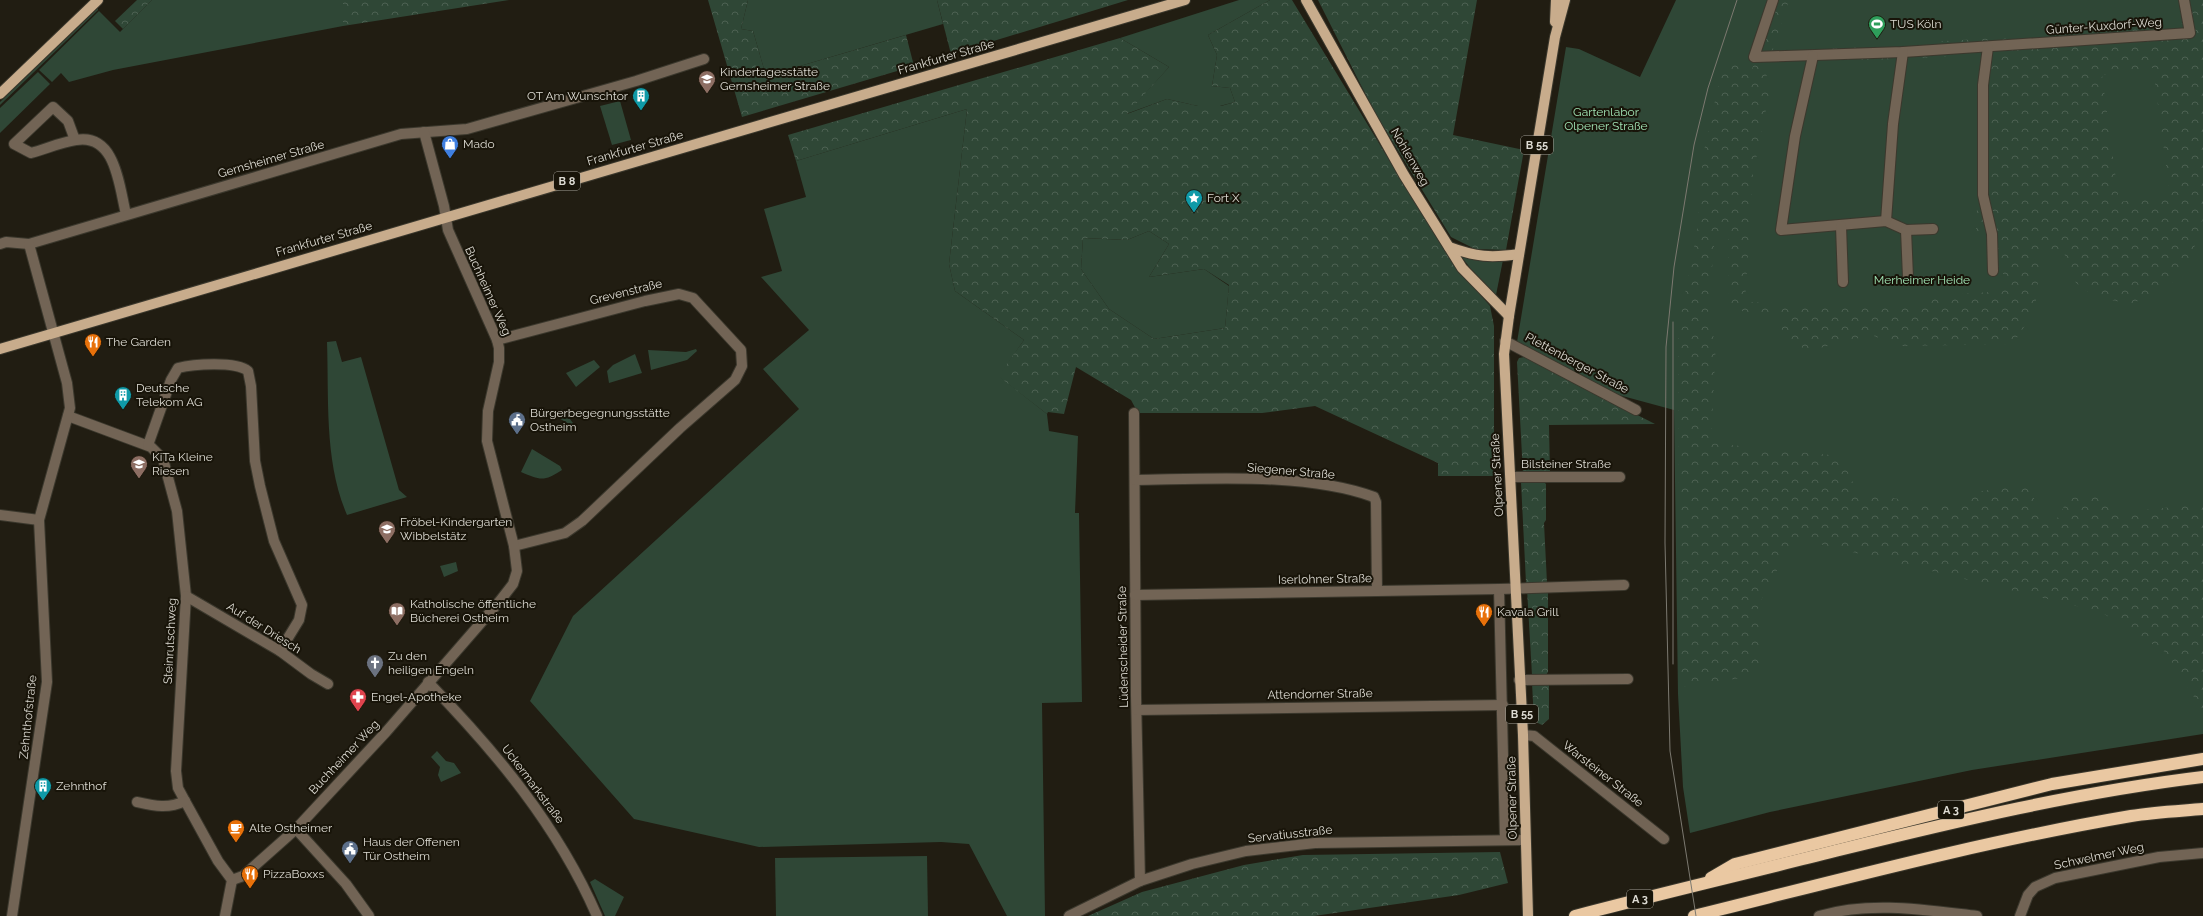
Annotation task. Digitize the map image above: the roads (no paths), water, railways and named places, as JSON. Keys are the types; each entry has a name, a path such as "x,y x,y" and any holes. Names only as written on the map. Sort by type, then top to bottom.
{"highway":[{"name":"A 3","path":"1705,882 1735,864 2052,784 2203,759"},
{"name":"A 3","path":"1575,916 1705,882 2017,808 2075,796 2203,777"},
{"path":"1694,916 1921,860 2034,836 2132,816 2203,808"}],"main road":[{"path":"0,94 98,0"},
{"name":"Frankfurter Straße","path":"0,349 1185,0"},
{"name":"Olpener Straße","path":"1555,36 1556,0"},
{"name":"Olpener Straße","path":"1528,911 1523,735 1506,391 1505,340 1555,36 1565,0"},
{"name":"Nohlenweg","path":"1307,1 1404,175 1462,268 1509,316"},
{"path":"1449,246 1482,257 1519,254"}],"street":[{"path":"1773,0 1754,57 1813,56 1988,47 1983,85 1983,195 1992,234 1993,271"},
{"name":"Günter-Kuxdorf-Weg","path":"1988,47 2190,33 2184,0"},
{"path":"1886,221 1893,124 1903,52"},
{"path":"1813,56 1795,136 1781,230 1886,221 1906,230 1933,229"},
{"name":"Gernsheimer Straße","path":"0,244 6,242 29,244 126,214 401,134 468,129 628,83 704,59"},
{"path":"75,140 68,121 53,107 14,144 31,153 75,140 85,139 99,143 110,153 126,214"},
{"path":"424,132 446,217"},
{"name":"Buchheimer Weg","path":"232,880 243,876 296,829 428,682 513,584 517,571 514,546 487,441 488,411 498,362 497,340 448,230 446,217"},
{"path":"1841,226 1843,282"},
{"path":"1906,230 1908,277"},
{"path":"29,244 53,333"},
{"name":"Grevenstraße","path":"497,340 645,300 679,294 693,298 741,350 742,366 735,380 680,428 582,521 565,533 514,546"},
{"name":"Zehnthofstraße","path":"12,916 47,682 39,520 68,416 70,399 68,386 53,333"},
{"name":"Plettenberger Straße","path":"1505,340 1636,410"},
{"path":"148,446 171,380 178,368 191,366 238,365 248,371 250,376 252,431 260,486 274,541 302,604 299,620 280,651"},
{"name":"Lüdenscheider Straße","path":"1134,413 1136,710 1140,881"},
{"name":"Steinrutschweg","path":"68,416 148,446 157,452 163,459 171,488 180,532 186,596 176,771 178,788 218,861 232,880"},
{"name":"Bilsteiner Straße","path":"1511,477 1620,477"},
{"name":"Siegener Straße","path":"1135,480 1237,479 1295,482 1324,485 1374,497 1376,502 1377,591"},
{"path":"0,515 39,520"},
{"name":"Iserlohner Straße","path":"1135,595 1499,589 1624,585"},
{"name":"Olpener Straße","path":"1499,589 1503,705 1505,839"},
{"name":"Auf der Driesch","path":"186,596 280,651 311,674 328,684"},
{"path":"1520,680 1628,679"},
{"name":"Uckermarkstraße","path":"428,682 478,734 533,802 576,872 597,916"},
{"name":"Attendorner Straße","path":"1136,710 1503,705"},
{"name":"Warsteiner Straße","path":"1523,735 1534,736 1664,839"},
{"path":"137,802 164,807 175,806 185,801"},
{"path":"296,829 346,884 369,916"},
{"name":"Servatiusstraße","path":"1069,916 1140,881 1192,864 1281,846 1315,843 1505,839 1525,840"},
{"name":"Schwelmer Weg","path":"2020,916 2026,900 2035,887 2055,878 2129,862 2203,852"},
{"path":"225,916 232,880"},
{"path":"1819,916 1848,910 1892,907 1977,916"}],"tram line":[{"path":"1696,916 1670,751 1665,543 1666,347 1674,267 1694,145 1708,88 1737,0"},
{"path":"1673,322 1673,664"}],"place":[{"name":"TUS Köln","path":"1877,39"},
{"name":"Kindertagesstätte Gernsheimer Straße","path":"707,94"},
{"name":"OT Am Wunschtor","path":"641,111"},
{"name":"Mado","path":"450,159"},
{"name":"Fort X","path":"1194,213"},
{"name":"The Garden","path":"93,357"},
{"name":"Deutsche Telekom AG","path":"123,410"},
{"name":"Bürgerbegegnungsstätte Ostheim","path":"517,435"},
{"name":"KiTa Kleine Riesen","path":"139,479"},
{"name":"Fröbel-Kindergarten Wibbelstätz","path":"387,544"},
{"name":"Katholische öffentliche Bücherei Ostheim","path":"397,626"},
{"name":"Kavala Grill","path":"1484,627"},
{"name":"Zu den heiligen Engeln","path":"375,678"},
{"name":"Engel-Apotheke","path":"358,712"},
{"name":"Zehnthof","path":"43,801"},
{"name":"Alte Ostheimer","path":"236,843"},
{"name":"Haus der Offenen Tür Ostheim","path":"350,864"},
{"name":"PizzaBoxxs","path":"250,889"}],"park label":[{"name":"Gartenlabor Olpener Straße","path":"1606,119"},
{"name":"Merheimer Heide","path":"1922,280"}]}
